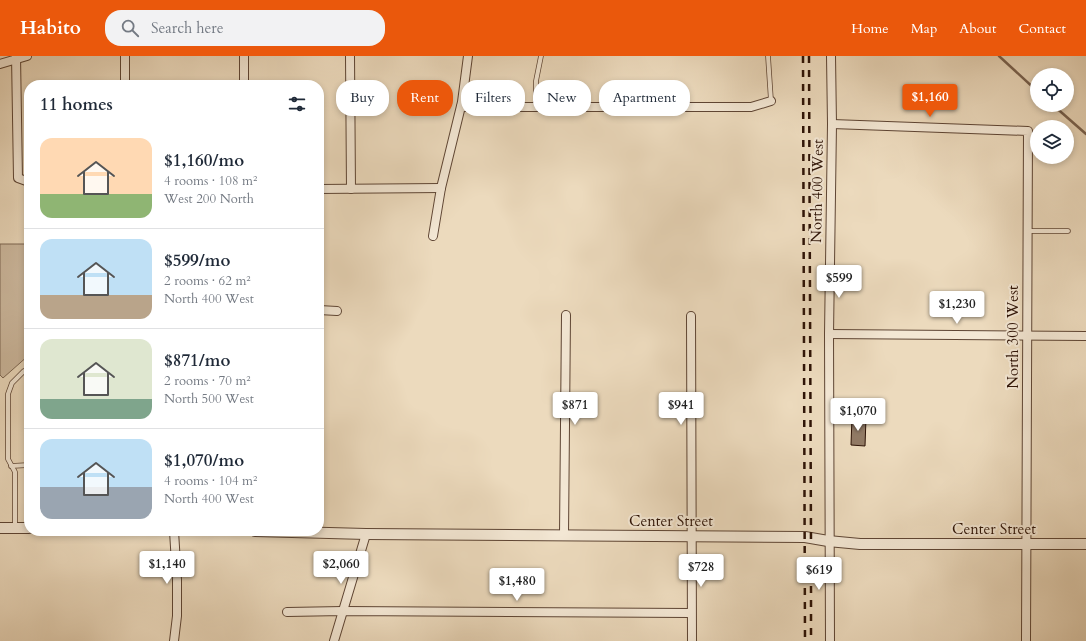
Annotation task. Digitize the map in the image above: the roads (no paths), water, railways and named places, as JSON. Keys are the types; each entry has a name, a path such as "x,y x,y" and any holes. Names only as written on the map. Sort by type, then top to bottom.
{"street":[{"path":"0,64 16,58 27,56"},
{"path":"125,80 126,56"},
{"path":"244,56 244,80"},
{"path":"350,56 351,189"},
{"path":"465,80 468,56"},
{"name":"North 400 West","path":"830,641 828,541 832,124 831,56"},
{"path":"16,58 18,178 24,180"},
{"path":"591,107 751,107 771,101"},
{"path":"433,236 441,188 461,106"},
{"name":"North 300 West","path":"832,124 1028,131 1026,641"},
{"path":"324,189 441,188"},
{"path":"324,310 337,311"},
{"path":"564,536 566,315"},
{"path":"691,316 692,641"},
{"path":"829,334 1086,336"},
{"path":"0,528 24,528"},
{"name":"Center Street","path":"324,533 564,536 691,535 805,537 860,544 1086,544"},
{"path":"334,641 366,534"},
{"path":"174,536 177,580 177,616 174,641"},
{"path":"287,612 691,613"}],"lane":[{"path":"536,80 541,56"},
{"path":"768,56 771,101"},
{"path":"1028,231 1068,231"},
{"path":"16,528 15,472 8,459 8,394 12,382 24,371"},
{"path":"11,466 24,465"}],"waterway":[{"path":"999,56 1030,85"},
{"path":"1061,112 1086,134"}],"railway":[{"path":"803,56 805,641"},
{"path":"809,56 811,542"},
{"path":"811,572 811,641"}]}
